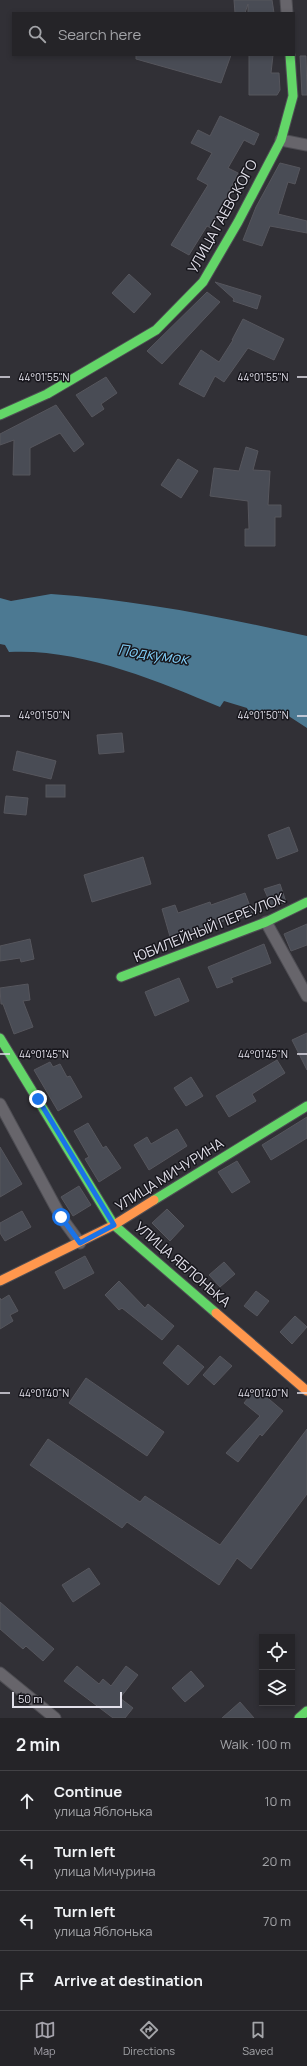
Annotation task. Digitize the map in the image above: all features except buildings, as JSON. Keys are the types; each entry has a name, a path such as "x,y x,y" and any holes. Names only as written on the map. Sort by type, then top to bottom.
{"street":[{"path":"286,0 287,12"},
{"name":"УЛИЦА ГАЕВСКОГО","path":"0,415 47,394 156,330 203,282 238,222 281,140 293,96 290,56"},
{"path":"281,140 307,145"},
{"name":"ЮБИЛЕЙНЫЙ ПЕРЕУЛОК","path":"121,976 266,922 307,902"},
{"path":"266,922 307,996"},
{"name":"УЛИЦА ЯБЛОНЬКА","path":"0,1038 114,1225 307,1391"},
{"path":"0,1104 61,1217 80,1243"},
{"name":"УЛИЦА МИЧУРИНА","path":"0,1281 114,1225 307,1106"},
{"path":"0,1673 54,1718"},
{"path":"299,1718 307,1711"}],"water":[{"name":"Подкумок","path":"51,594 115,600 179,610 307,636 307,728 287,715 249,714 247,708 224,701 220,707 170,686 117,668 90,661 62,655 36,652 9,652 5,645 0,644 0,598 11,601"}],"traffic: fast":[{"path":"0,415 47,394 156,330 203,282 238,222 281,140 293,96 290,56"},
{"path":"121,977 266,922 307,902"},
{"path":"0,1038 114,1225 216,1313"},
{"path":"154,1200 307,1106"},
{"path":"299,1718 307,1711"}],"traffic: slow":[{"path":"0,1281 114,1225 154,1200"},
{"path":"216,1313 307,1391"}],"route":[{"path":"38,1099 114,1225 80,1243 61,1217"}]}
